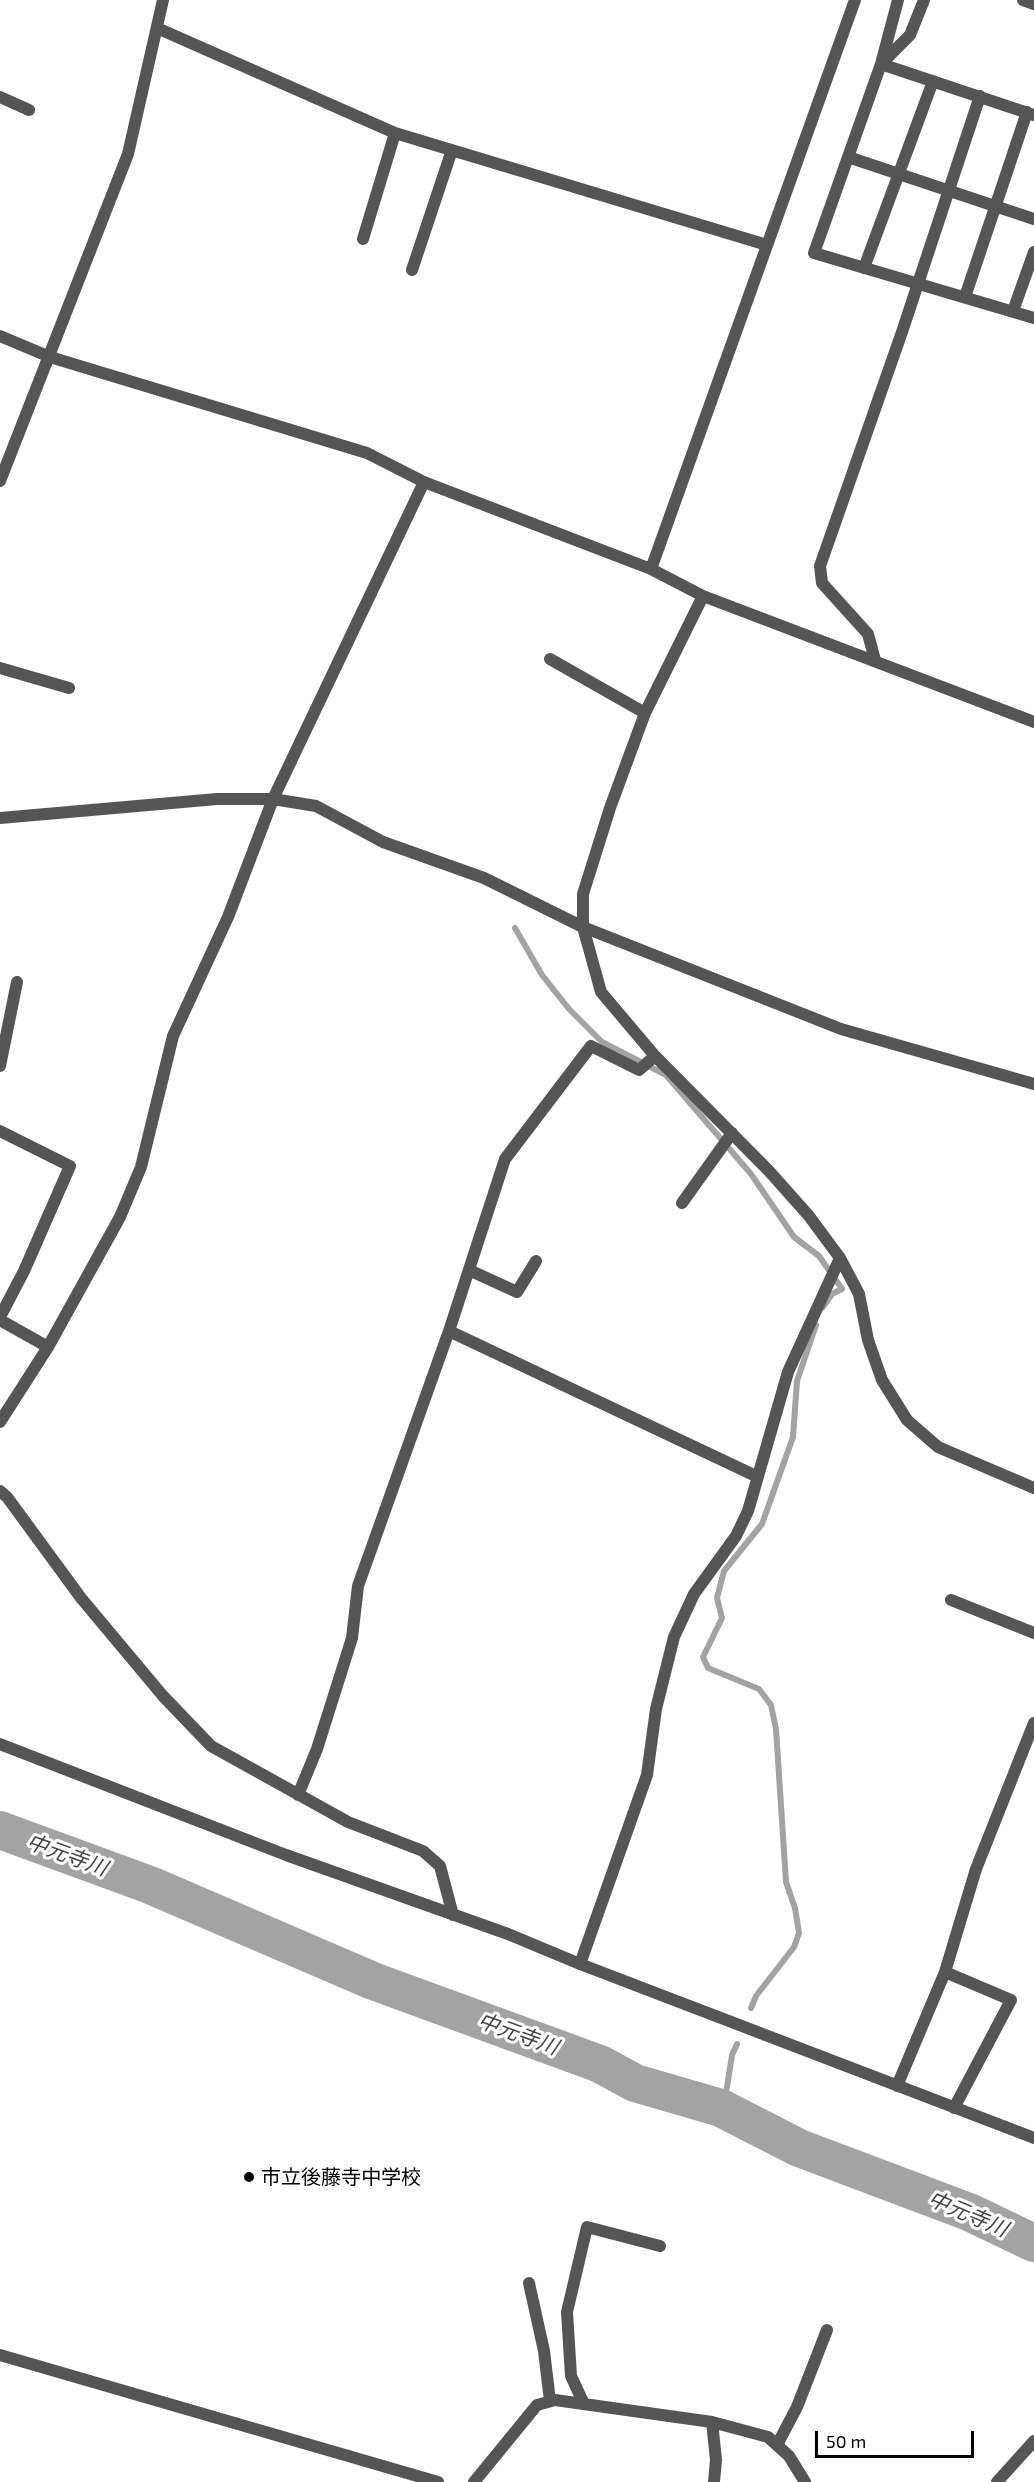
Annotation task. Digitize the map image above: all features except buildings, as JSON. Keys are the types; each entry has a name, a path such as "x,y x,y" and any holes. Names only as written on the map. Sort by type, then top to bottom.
{"street":[{"path":"0,481 129,154 163,0"},
{"path":"651,569 855,0"},
{"path":"898,0 881,63 814,253 1034,318"},
{"path":"881,63 909,35 924,0"},
{"path":"1023,0 1034,4"},
{"path":"157,28 395,133 767,245"},
{"path":"881,63 1031,114 965,297"},
{"path":"864,268 933,81"},
{"path":"875,660 868,634 822,583 820,566 980,96"},
{"path":"0,97 29,110"},
{"path":"363,239 395,133"},
{"path":"412,270 452,150"},
{"path":"848,157 1034,219"},
{"path":"1013,311 1034,252"},
{"path":"0,336 50,357 367,453 424,482 651,569 703,596 1034,722"},
{"path":"0,1422 48,1347 120,1217 141,1167 173,1036 228,917 273,799 424,482"},
{"path":"703,596 645,713 610,808 584,894 583,927 601,992 655,1056 732,1133 809,1216 840,1258 859,1294 868,1340 882,1380 907,1420 938,1447 1034,1488"},
{"path":"550,659 645,713"},
{"path":"0,668 69,688"},
{"path":"0,818 217,799 273,799 316,806 383,842 484,878 583,927 841,1029 1034,1084"},
{"path":"0,1066 17,982"},
{"path":"298,1795 317,1749 352,1638 358,1586 449,1331 506,1159 591,1046 639,1070 655,1056"},
{"path":"0,1131 70,1166 24,1271 0,1318 48,1347"},
{"path":"682,1203 732,1133"},
{"path":"580,1964 647,1775 656,1709 674,1637 694,1594 736,1536 748,1510 788,1372 840,1258"},
{"path":"469,1270 517,1292 536,1261"},
{"path":"449,1331 758,1477"},
{"path":"0,1491 7,1497 81,1598 163,1696 203,1738 212,1746 348,1822 423,1851 440,1866 453,1915"},
{"path":"951,1600 1034,1633"},
{"path":"897,2086 945,1972 976,1869 1034,1723"},
{"path":"0,1744 286,1855 508,1934 580,1964 1034,2138"},
{"path":"945,1972 1011,2000 954,2108"},
{"path":"584,2404 571,2376 567,2312 587,2228 660,2246"},
{"path":"530,2283 544,2351 550,2401"},
{"path":"777,2445 797,2407 827,2330"},
{"path":"0,2355 438,2482"},
{"path":"474,2482 537,2405 555,2400 712,2422 768,2436 789,2456 805,2482"},
{"path":"712,2422 716,2460 714,2482"},
{"path":"997,2482 1034,2440"}],"waterway":[{"path":"515,928 542,975 569,1009 602,1042 666,1075 751,1174 794,1237 819,1256 842,1289 832,1294 823,1307"},
{"path":"751,2008 756,1996 794,1947 799,1933 795,1908 786,1882 776,1729 771,1705 759,1689 708,1668 703,1657 722,1618 717,1598 724,1571 762,1524 793,1437 797,1381 816,1325"},
{"name":"中元寺川","path":"0,1830 150,1885 373,1981 600,2064 635,2083 721,2108 799,2148 969,2212 1034,2243"},
{"path":"721,2108 732,2055 737,2044"}],"place":[{"name":"市立後藤寺中学校","path":"249,2177"}]}
